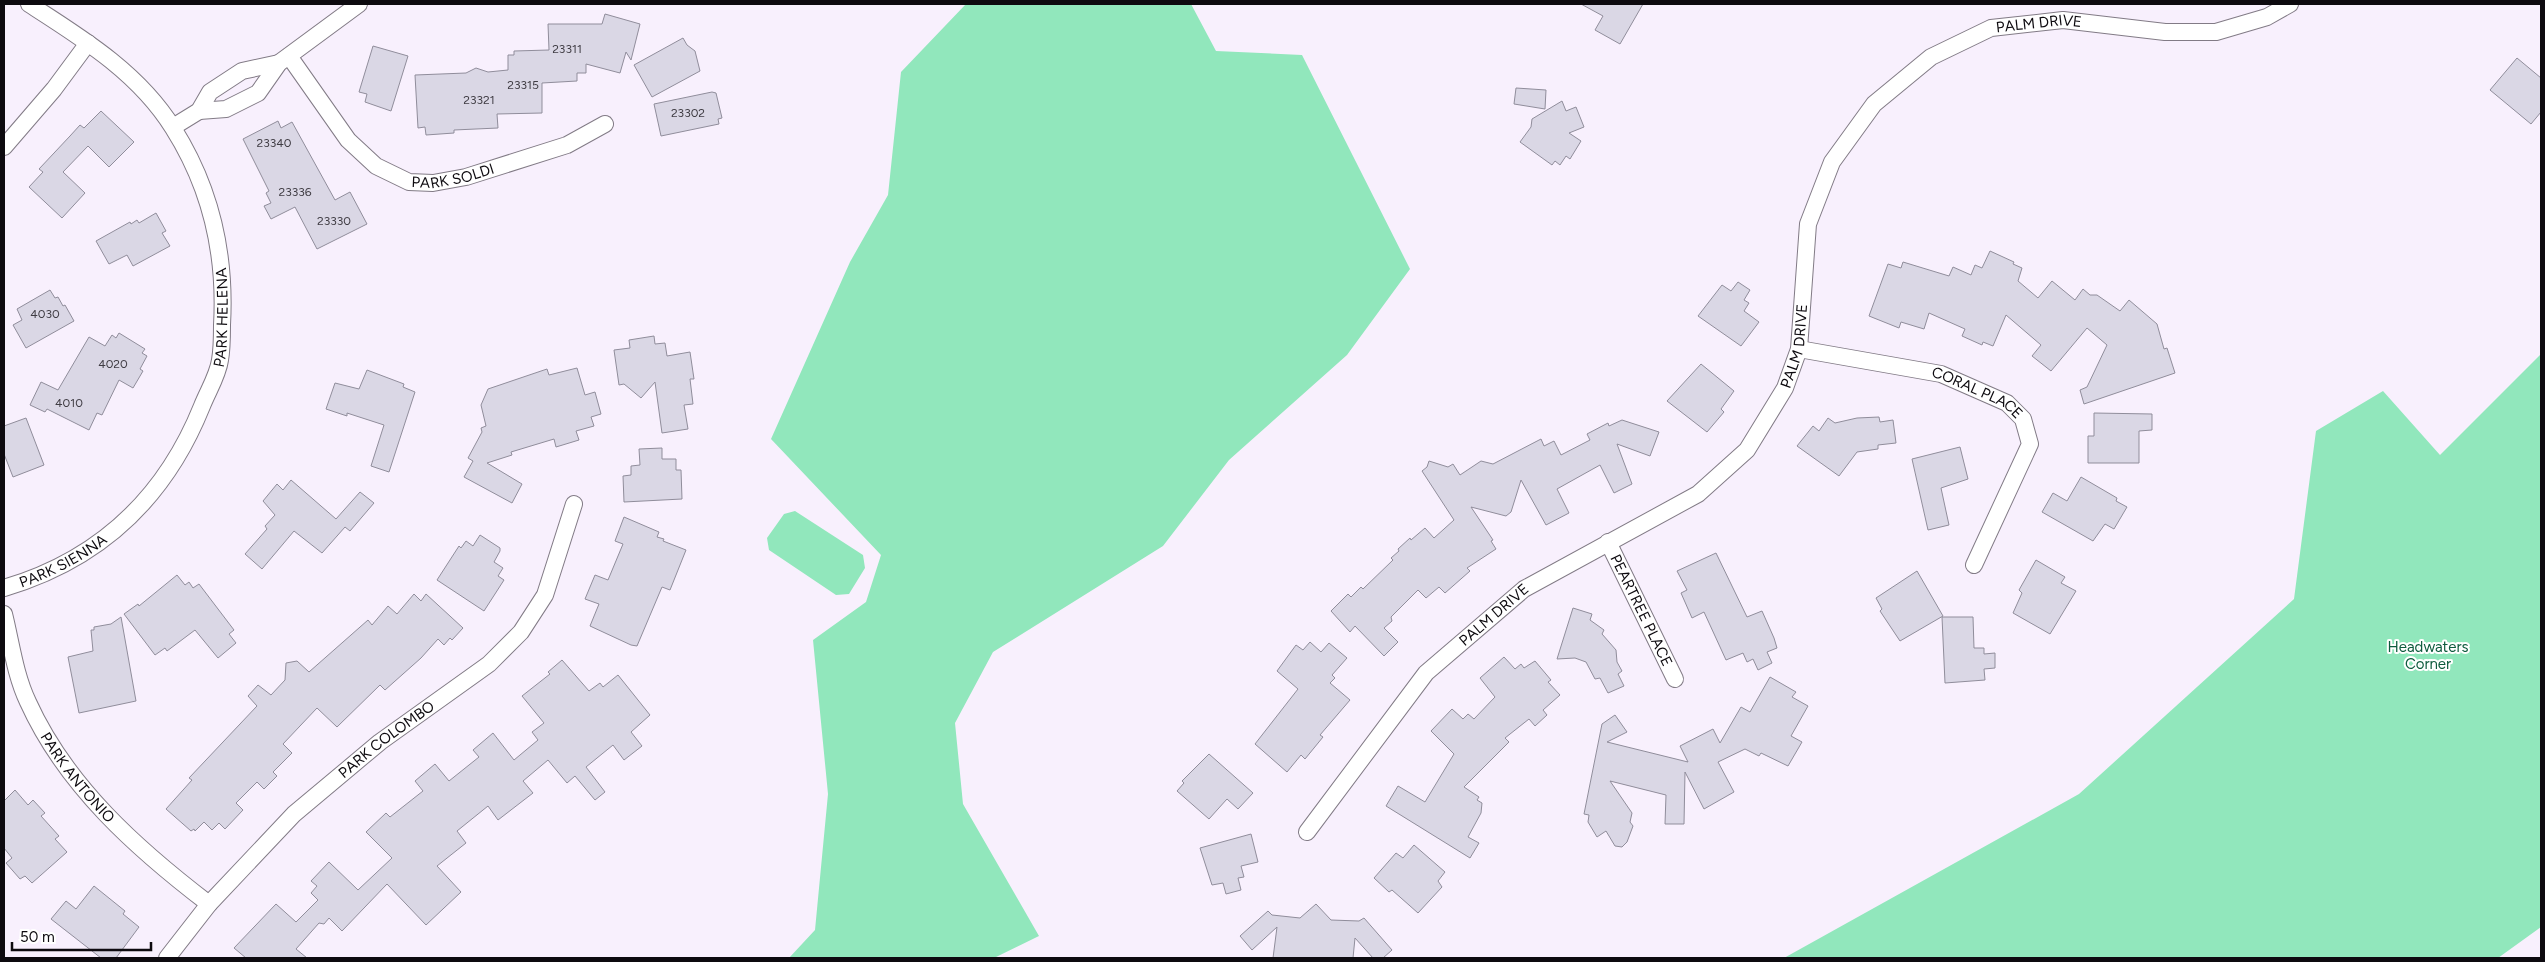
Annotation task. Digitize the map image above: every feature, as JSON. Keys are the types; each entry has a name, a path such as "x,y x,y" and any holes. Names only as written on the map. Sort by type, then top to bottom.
{"street":[{"name":"PARK HELENA","path":"29,4 88,42 119,66 151,99 173,128 205,187 220,247 224,304 220,361 193,429 160,483 118,529"},
{"path":"199,111 226,109 258,92 284,60 360,4"},
{"name":"PALM DRIVE","path":"1307,832 1426,673 1524,589 1698,494 1747,450 1785,388 1800,350 1808,224 1832,162 1874,104 1931,57 1991,28 2063,20 2165,32 2216,32 2268,17 2290,4"},
{"path":"4,147 54,89 88,42"},
{"path":"173,128 199,111 210,92 242,70 284,60"},
{"name":"PARK SOLDI","path":"284,60 348,140 376,166 409,182 433,183 466,177 567,145 605,124"},
{"path":"233,77 247,99"},
{"name":"CORAL PLACE","path":"1800,350 1942,374 2007,403 2023,419 2030,444 1974,565"},
{"name":"PARK COLOMBO","path":"167,958 209,904 294,814 380,742 489,664 521,632 545,594 574,504"},
{"name":"PARK SIENNA","path":"4,588 37,578 82,555 118,529"},
{"name":"PEARTREE PLACE","path":"1608,542 1675,679"},
{"name":"PARK ANTONIO","path":"4,614 27,700 51,747 87,794 131,840 209,904"}],"green space":[{"path":"966,4 1191,4 1216,51 1302,55 1410,269 1347,355 1229,460 1163,546 993,652 955,723 963,804 1039,936 994,958 789,958 815,930 828,794 813,640 866,602 881,555 771,439 850,262 888,195 901,72"},
{"name":"Headwaters Corner","path":"2541,354 2541,927 2498,958 1784,958 2079,794 2294,599 2316,431 2383,391 2440,455"},
{"path":"795,511 863,555 865,568 849,594 836,595 769,550 767,538 784,514"}],"building":[{"path":"1581,4 1643,4 1620,44 1595,30 1603,16"},
{"path":"605,14 640,24 631,60 626,52 620,73 586,64 586,73 577,73 577,81 542,83 542,113 497,114 498,128 454,130 454,133 426,135 425,127 418,128 415,75 466,73 476,68 488,72 508,70 508,55 514,55 514,51 549,50 548,24 602,24"},
{"path":"683,38 687,45 695,51 700,71 652,97 634,65"},
{"path":"373,46 408,56 391,111 365,102 367,94 359,92"},
{"path":"2517,58 2541,78 2541,112 2531,124 2490,90"},
{"path":"1516,88 1546,90 1545,109 1514,104"},
{"path":"712,92 716,93 722,118 718,119 719,124 661,136 654,104"},
{"path":"1562,101 1566,111 1576,107 1584,127 1569,133 1581,141 1570,159 1566,156 1560,165 1555,161 1552,165 1520,142 1531,127 1532,119"},
{"path":"101,111 134,142 109,167 88,146 63,172 85,193 62,218 29,187 43,172 39,169 80,125 84,128"},
{"path":"278,121 281,128 292,122 335,200 350,192 367,224 317,249 295,207 271,219 264,206 271,203 266,193 269,191 243,139"},
{"path":"156,213 166,231 162,233 170,246 133,266 127,255 109,264 96,241 130,222 131,224 137,220 139,223"},
{"path":"1990,251 2014,262 2013,264 2022,268 2018,281 2038,298 2052,281 2075,300 2083,289 2090,295 2097,295 2120,311 2129,300 2157,324 2164,349 2167,348 2175,373 2084,404 2080,390 2087,387 2107,345 2087,328 2051,371 2032,356 2041,345 2006,315 1993,346 1983,342 1982,345 1962,336 1965,329 1929,313 1924,329 1901,322 1899,328 1869,316 1888,264 1901,268 1903,262 1949,276 1953,267 1971,275 1975,265 1982,268"},
{"path":"1738,282 1750,290 1744,300 1749,303 1744,311 1759,322 1741,346 1698,316 1722,285 1731,291"},
{"path":"50,290 55,298 58,297 63,306 65,305 74,321 26,348 13,325 22,320 17,309"},
{"path":"119,333 145,349 142,353 147,356 140,369 143,371 133,388 119,380 102,415 97,413 89,430 47,409 45,412 30,405 41,382 58,390 89,337 105,346 112,335 116,338"},
{"path":"654,336 655,344 665,343 667,356 690,352 694,379 690,379 693,404 684,405 688,429 662,433 655,382 641,398 624,384 619,385 614,350 630,348 629,340"},
{"path":"1701,364 1734,391 1721,409 1724,412 1707,432 1667,401"},
{"path":"577,368 585,395 595,392 601,414 591,417 594,426 576,431 579,440 556,447 554,439 511,452 512,455 487,463 522,484 512,503 464,477 473,461 468,458 482,432 481,428 486,426 481,405 488,389 547,369 549,375"},
{"path":"367,370 404,384 403,387 415,392 389,472 371,466 384,425 347,413 347,416 326,409 335,383 359,389"},
{"path":"2094,413 2152,414 2152,430 2139,431 2139,463 2088,463 2088,436 2094,436"},
{"path":"1879,417 1880,422 1893,420 1896,443 1878,445 1878,449 1857,452 1839,476 1797,446 1813,426 1819,431 1828,418 1835,423 1857,418"},
{"path":"26,418 44,465 13,477 4,454 4,426"},
{"path":"1622,420 1659,432 1650,456 1617,444 1632,484 1614,493 1600,465 1557,489 1569,513 1546,525 1521,480 1511,512 1506,516 1471,507 1493,540 1491,541 1496,549 1467,568 1470,571 1445,593 1439,587 1426,598 1418,590 1391,617 1392,621 1384,628 1398,642 1384,656 1355,626 1350,632 1331,611 1348,594 1351,597 1361,587 1363,589 1393,560 1391,558 1410,538 1411,540 1425,528 1434,538 1454,520 1422,471 1427,467 1429,461 1448,467 1453,464 1460,475 1481,461 1493,464 1541,439 1544,446 1554,441 1561,455 1590,440 1587,434 1608,423 1609,426"},
{"path":"1960,447 1968,479 1941,488 1949,525 1928,530 1912,459"},
{"path":"662,448 662,459 676,459 676,470 681,470 682,499 624,502 623,476 631,475 631,466 640,465 639,449"},
{"path":"2081,477 2117,498 2116,501 2127,507 2114,529 2105,524 2093,541 2042,512 2053,493 2067,501"},
{"path":"291,480 336,519 360,492 374,503 350,531 345,527 322,553 294,531 262,569 245,554 267,529 265,526 275,515 263,501 277,484 283,490"},
{"path":"624,517 659,532 657,537 664,539 663,541 686,550 670,590 662,587 637,646 590,626 599,604 585,599 595,575 608,580 623,544 615,541"},
{"path":"480,535 500,548 494,562 503,568 498,576 504,580 484,611 437,580 459,546 461,548 466,541 473,546"},
{"path":"1716,553 1747,617 1762,611 1774,638 1777,648 1767,652 1772,663 1758,670 1753,659 1747,662 1743,653 1726,660 1704,612 1692,618 1681,593 1687,590 1677,571"},
{"path":"2036,560 2065,577 2061,583 2076,591 2050,634 2013,613 2022,593 2019,590"},
{"path":"1917,571 1943,616 1900,641 1880,611 1882,609 1876,598"},
{"path":"177,575 185,585 189,582 193,588 199,584 234,630 229,634 236,643 218,658 195,630 167,651 165,648 155,655 124,614 138,604 139,606"},
{"path":"414,594 421,601 426,594 463,628 452,640 450,638 444,645 438,639 421,658 385,690 380,685 337,727 317,708 283,744 292,753 273,772 277,776 264,789 257,782 236,803 243,810 225,829 219,823 212,830 204,822 195,831 194,829 191,831 166,809 192,780 189,778 257,706 248,696 258,685 271,695 285,680 286,663 297,661 309,672 368,620 372,625 388,606 397,614"},
{"path":"1573,608 1592,614 1590,620 1604,630 1602,634 1616,650 1617,662 1622,671 1618,674 1624,686 1608,693 1600,678 1595,679 1586,662 1575,658 1557,659"},
{"path":"121,617 136,701 79,713 68,657 93,651 91,630 94,630 94,627 111,624"},
{"path":"1942,617 1973,617 1974,648 1984,648 1984,654 1995,653 1995,668 1984,669 1985,680 1945,683"},
{"path":"1310,642 1321,652 1329,643 1347,658 1332,675 1335,678 1330,683 1350,700 1320,735 1323,737 1305,759 1301,755 1287,772 1255,744 1298,689 1277,671 1296,645 1303,650"},
{"path":"1504,657 1515,669 1521,664 1524,668 1535,661 1551,680 1548,682 1560,695 1543,710 1547,715 1535,726 1529,719 1505,738 1509,742 1464,787 1479,797 1477,800 1482,803 1481,813 1468,837 1479,843 1470,858 1386,806 1398,786 1425,802 1454,754 1431,731 1452,709 1463,719 1468,714 1474,719 1495,697 1480,678"},
{"path":"562,660 589,691 600,683 603,687 618,675 650,715 631,732 642,746 624,760 613,745 586,767 605,792 595,800 575,776 567,783 548,760 523,781 533,793 498,820 488,806 457,831 466,843 437,866 461,892 426,925 387,884 342,931 329,918 324,924 319,923 296,949 307,958 246,958 234,948 276,904 296,922 318,900 311,893 317,886 311,881 329,862 358,890 392,858 366,832 386,813 390,817 423,791 415,781 435,764 449,781 479,757 473,750 493,733 514,760 538,740 532,732 544,723 522,696 550,674 548,672"},
{"path":"1770,677 1796,692 1792,697 1808,706 1791,736 1802,742 1788,766 1761,753 1759,756 1745,749 1718,762 1734,792 1704,809 1685,772 1684,824 1665,824 1666,795 1610,781 1632,813 1630,822 1633,826 1627,842 1622,847 1615,846 1606,831 1597,837 1588,822 1589,815 1584,814 1602,724 1615,715 1627,732 1607,742 1688,762 1680,746 1713,729 1720,743 1741,707 1750,712"},
{"path":"1209,754 1253,793 1238,809 1227,799 1209,819 1177,791 1184,783 1182,781"},
{"path":"15,790 28,805 33,800 45,813 41,816 59,836 55,839 67,852 32,883 25,876 20,879 6,863 12,858 4,848 4,801"},
{"path":"1251,834 1258,862 1241,866 1244,877 1238,878 1241,890 1226,894 1223,883 1212,885 1200,848"},
{"path":"1414,845 1445,872 1438,881 1442,887 1418,913 1392,890 1389,892 1374,878 1396,853 1403,858"},
{"path":"94,886 125,911 123,914 139,927 116,958 101,958 51,919 66,901 76,909"},
{"path":"1316,904 1331,920 1359,921 1364,918 1392,950 1383,958 1373,958 1355,938 1353,958 1273,958 1277,927 1252,950 1240,936 1268,911 1272,915 1300,918"}]}
